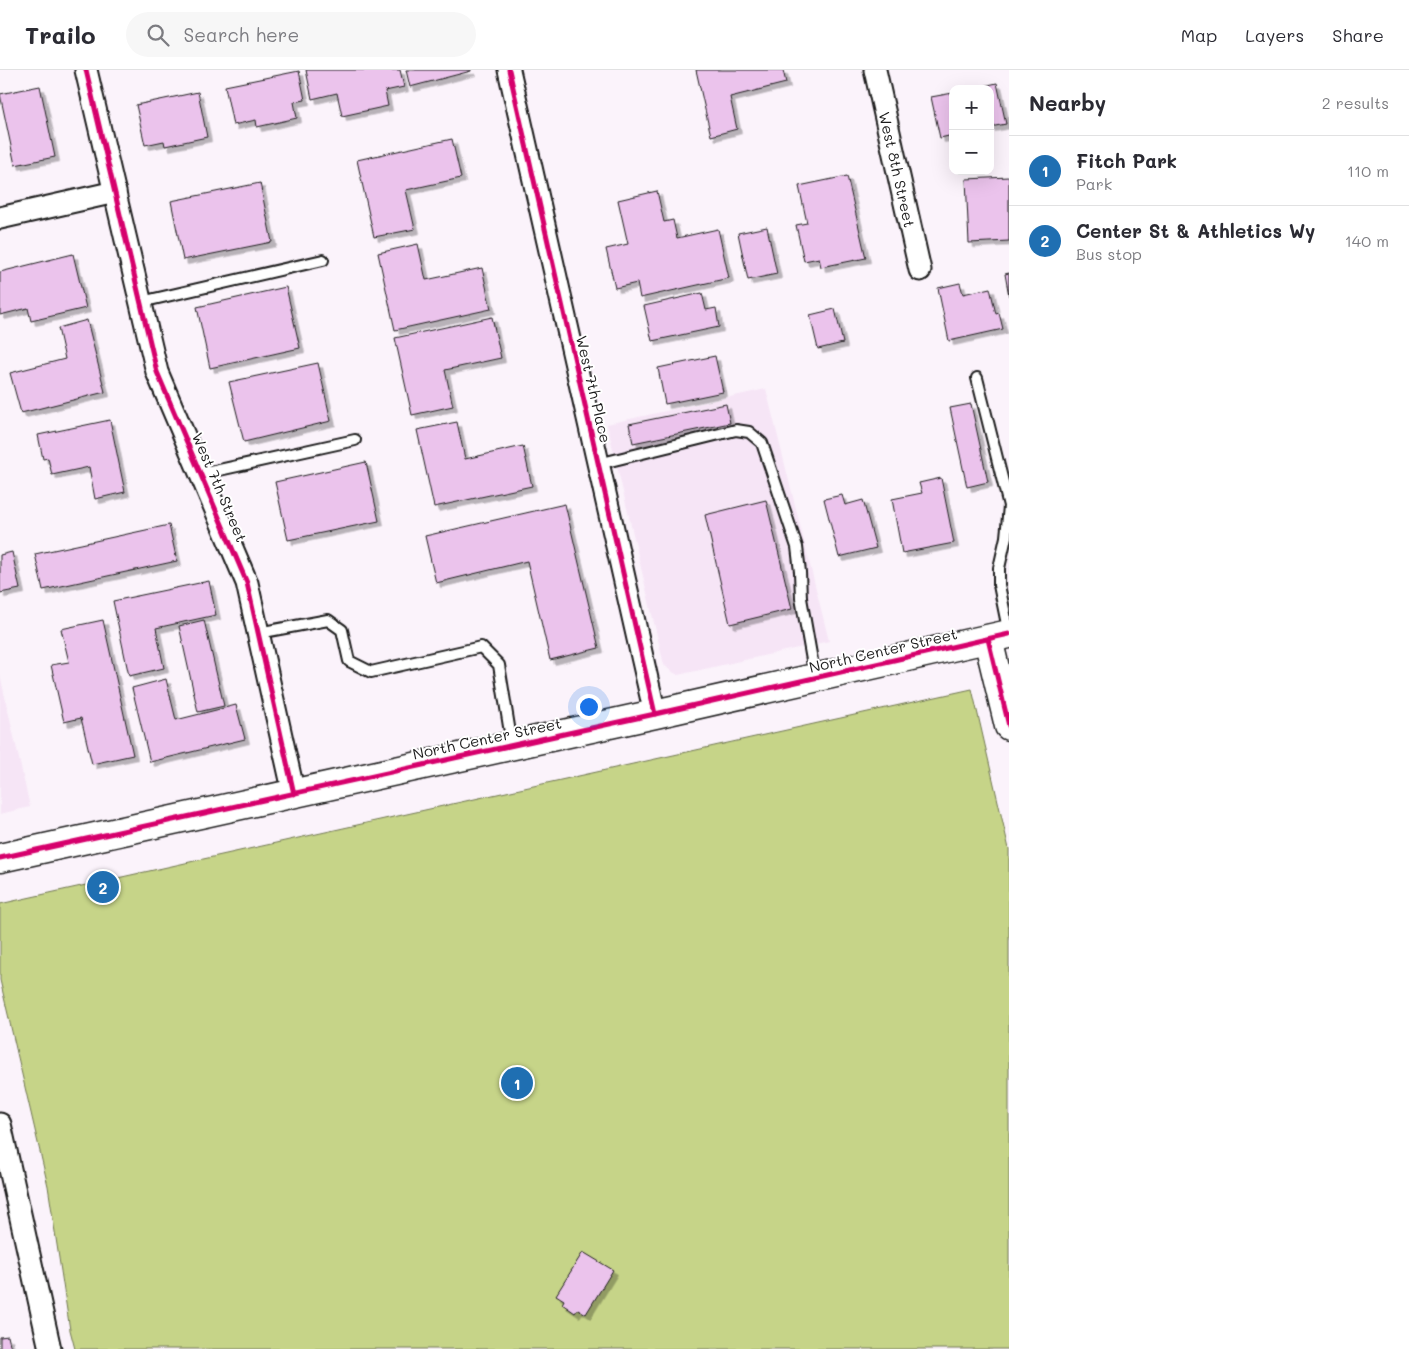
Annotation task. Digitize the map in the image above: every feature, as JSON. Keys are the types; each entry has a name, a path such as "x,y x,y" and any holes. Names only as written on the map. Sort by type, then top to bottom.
{"street":[{"name":"West 7th Street","path":"86,70 157,372 247,583 294,794"},
{"name":"West 7th Place","path":"509,70 655,714"},
{"name":"West 8th Street","path":"875,70 920,270"},
{"path":"0,218 114,192"},
{"path":"999,637 1009,726"},
{"name":"North Center Street","path":"0,858 999,637"},
{"path":"0,1124 50,1349"}],"lane":[{"path":"141,302 323,260"},
{"path":"977,378 1009,506 1006,537 999,568 999,637"},
{"path":"598,464 736,430 750,432 762,443 797,547 802,598 815,678"},
{"path":"201,474 355,440"},
{"path":"258,633 328,620 342,630 349,661 371,672 481,647 499,665 512,746"}],"shaded area":[{"path":"766,389 829,641 678,675 664,665 607,424"},
{"path":"0,675 30,807 0,814"}],"green space":[{"path":"972,689 1009,849 1009,1349 75,1349 70,1330 48,1186 0,980 0,904"}],"building":[{"path":"306,70 400,70 404,87 385,91 388,106 342,116 337,93 312,99"},
{"path":"406,70 471,70 471,71 410,87"},
{"path":"696,70 783,70 786,83 730,97 737,129 711,136"},
{"path":"299,71 305,100 294,102 297,118 257,127 256,120 233,125 225,86"},
{"path":"997,83 1006,124 994,126 994,85 988,85"},
{"path":"40,86 55,157 15,165 0,94"},
{"path":"198,92 207,137 165,146 164,141 145,145 136,105"},
{"path":"949,94 949,136 940,138 931,97"},
{"path":"452,139 461,178 406,190 415,229 374,237 357,160"},
{"path":"847,176 866,258 821,267 819,258 804,261 796,225 807,223 799,186"},
{"path":"1009,177 1009,241 969,243 966,179"},
{"path":"260,183 272,242 183,260 171,201"},
{"path":"657,191 664,222 673,220 677,238 718,229 729,278 640,298 637,283 615,288 606,249 628,244 618,200"},
{"path":"767,227 777,274 748,280 738,233"},
{"path":"418,244 426,280 482,268 491,309 395,330 378,253"},
{"path":"73,254 86,308 31,321 28,308 0,315 0,272"},
{"path":"1009,273 1009,296 1005,274"},
{"path":"960,283 963,294 990,288 996,314 999,313 1003,329 949,341 938,288"},
{"path":"286,287 300,348 210,368 197,307"},
{"path":"702,293 706,310 716,308 719,327 652,341 644,306"},
{"path":"835,309 843,343 818,349 810,315"},
{"path":"492,317 501,358 445,370 453,406 412,415 395,338"},
{"path":"87,320 105,392 21,413 10,373 65,359 58,328"},
{"path":"715,356 723,392 665,404 658,368"},
{"path":"318,363 331,421 244,442 229,382"},
{"path":"726,404 730,423 633,443 629,424"},
{"path":"971,404 988,482 967,487 950,408"},
{"path":"110,420 125,492 95,499 89,467 52,475 48,458 43,459 38,435"},
{"path":"457,422 465,459 523,446 532,486 434,507 417,430"},
{"path":"366,462 379,521 288,540 275,482"},
{"path":"941,478 954,543 902,553 892,499 922,493 919,483"},
{"path":"842,495 845,505 863,500 876,548 839,557 824,499"},
{"path":"766,500 792,609 730,624 705,515"},
{"path":"565,504 599,648 550,660 527,561 436,583 425,536"},
{"path":"169,525 177,561 43,590 35,554"},
{"path":"12,552 20,589 0,593 0,555"},
{"path":"209,581 216,615 156,628 164,668 129,676 113,601"},
{"path":"103,620 133,755 92,764 81,718 64,722 51,665 69,662 61,629"},
{"path":"204,620 224,706 198,712 179,626"},
{"path":"166,679 176,720 236,705 245,739 150,762 132,688"},
{"path":"583,1252 613,1270 586,1314 578,1309 575,1313 562,1304 564,1300 556,1295"},
{"path":"8,1336 11,1349 0,1349 0,1337"}],"cycle path":[{"path":"86,70 157,372 247,583 294,794"},
{"path":"509,70 655,714"},
{"path":"0,858 1009,634"},
{"path":"988,639 1009,726"}],"place":[{"name":"Center St & Athletics Wy","path":"103,887"},
{"name":"Fitch Park","path":"517,1083"}]}
